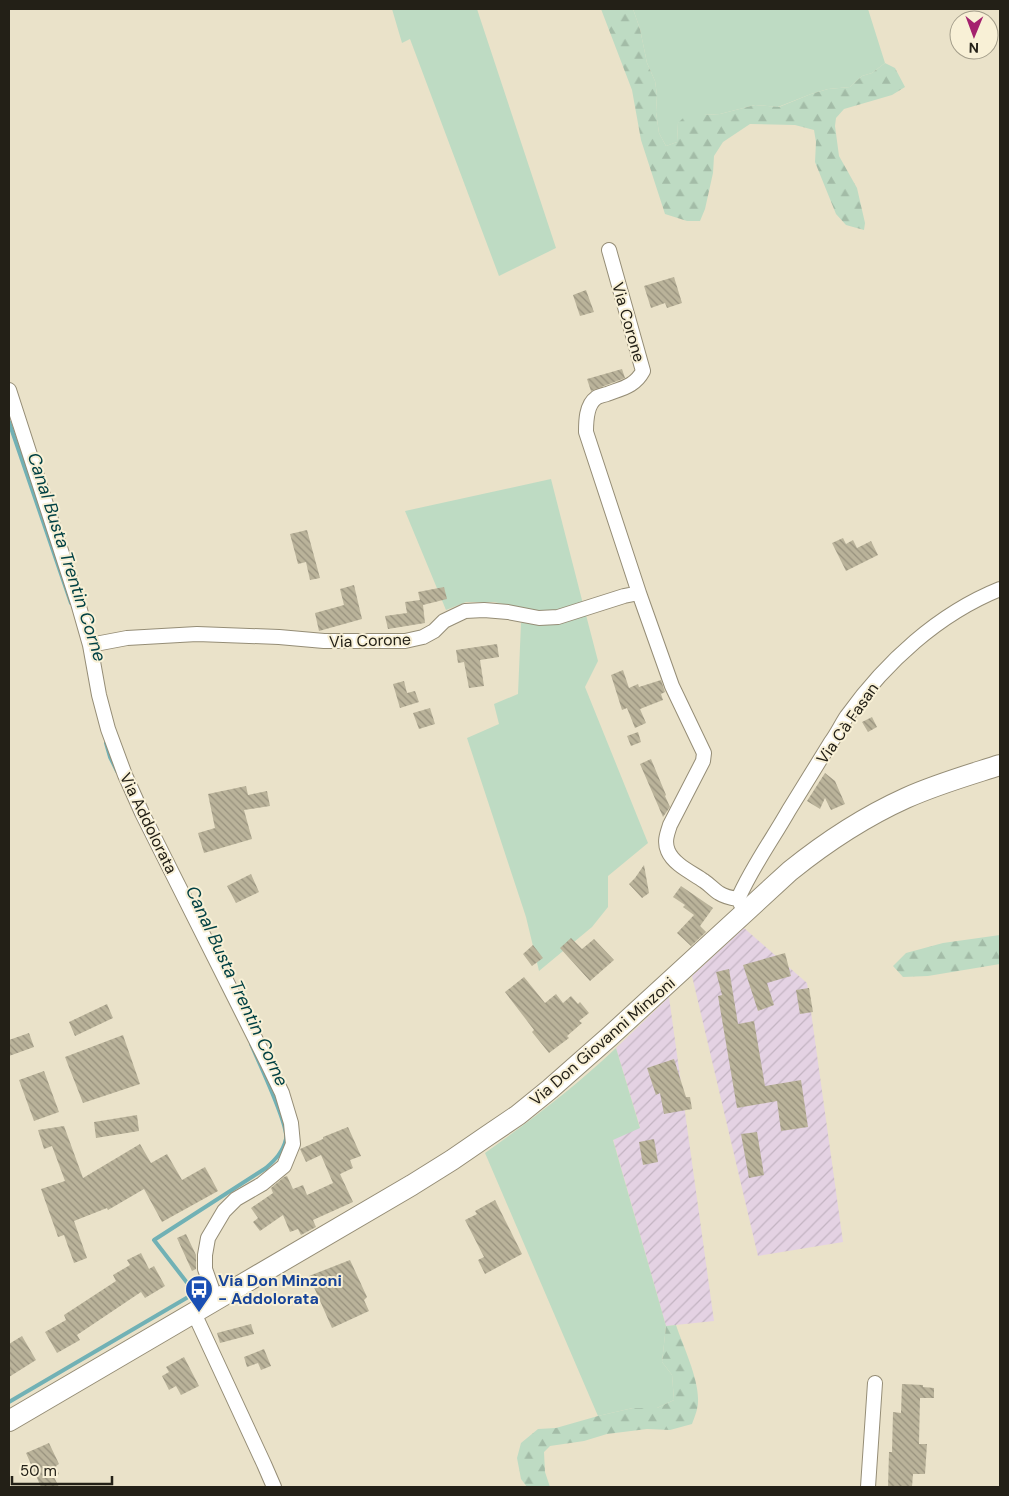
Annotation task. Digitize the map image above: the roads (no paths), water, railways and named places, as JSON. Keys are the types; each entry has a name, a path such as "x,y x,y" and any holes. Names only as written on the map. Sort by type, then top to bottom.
{"street":[{"name":"Via Corone","path":"609,250 643,371 638,380 628,387 595,398 589,407 586,432 672,686 704,752 703,761 666,835 667,846 669,853 674,859 720,894 741,905"},
{"name":"Via Addolorata","path":"9,390 78,603 90,645 108,729 125,776 282,1093 291,1123 294,1144 284,1166 262,1184 236,1199 224,1211 208,1238 205,1270 216,1300"},
{"name":"Via Cà Fasan","path":"741,905 755,865 846,718 869,689 892,664 926,633 952,613 1000,589"},
{"name":"Via Corone","path":"90,645 127,638 197,634 261,636 324,641 404,641 424,637 444,622 465,611 508,612 539,618 558,617 616,598 639,593"},
{"name":"Via Don Giovanni Minzoni","path":"9,1421 452,1160 518,1115 609,1037 741,905 844,831 906,798 1000,764"},
{"path":"194,1313 274,1487"},
{"path":"868,1487 875,1383"}],"waterway":[{"name":"Canal Busta Trentin Corne","path":"9,422 71,603"},
{"name":"Canal Busta Trentin Corne","path":"106,743 117,771"},
{"name":"Canal Busta Trentin Corne","path":"9,1402 195,1293 154,1240 266,1168 283,1148 286,1139 286,1132 278,1107 251,1044"}],"place":[{"name":"Via Don Minzoni - Addolorata","path":"199,1313"}]}
